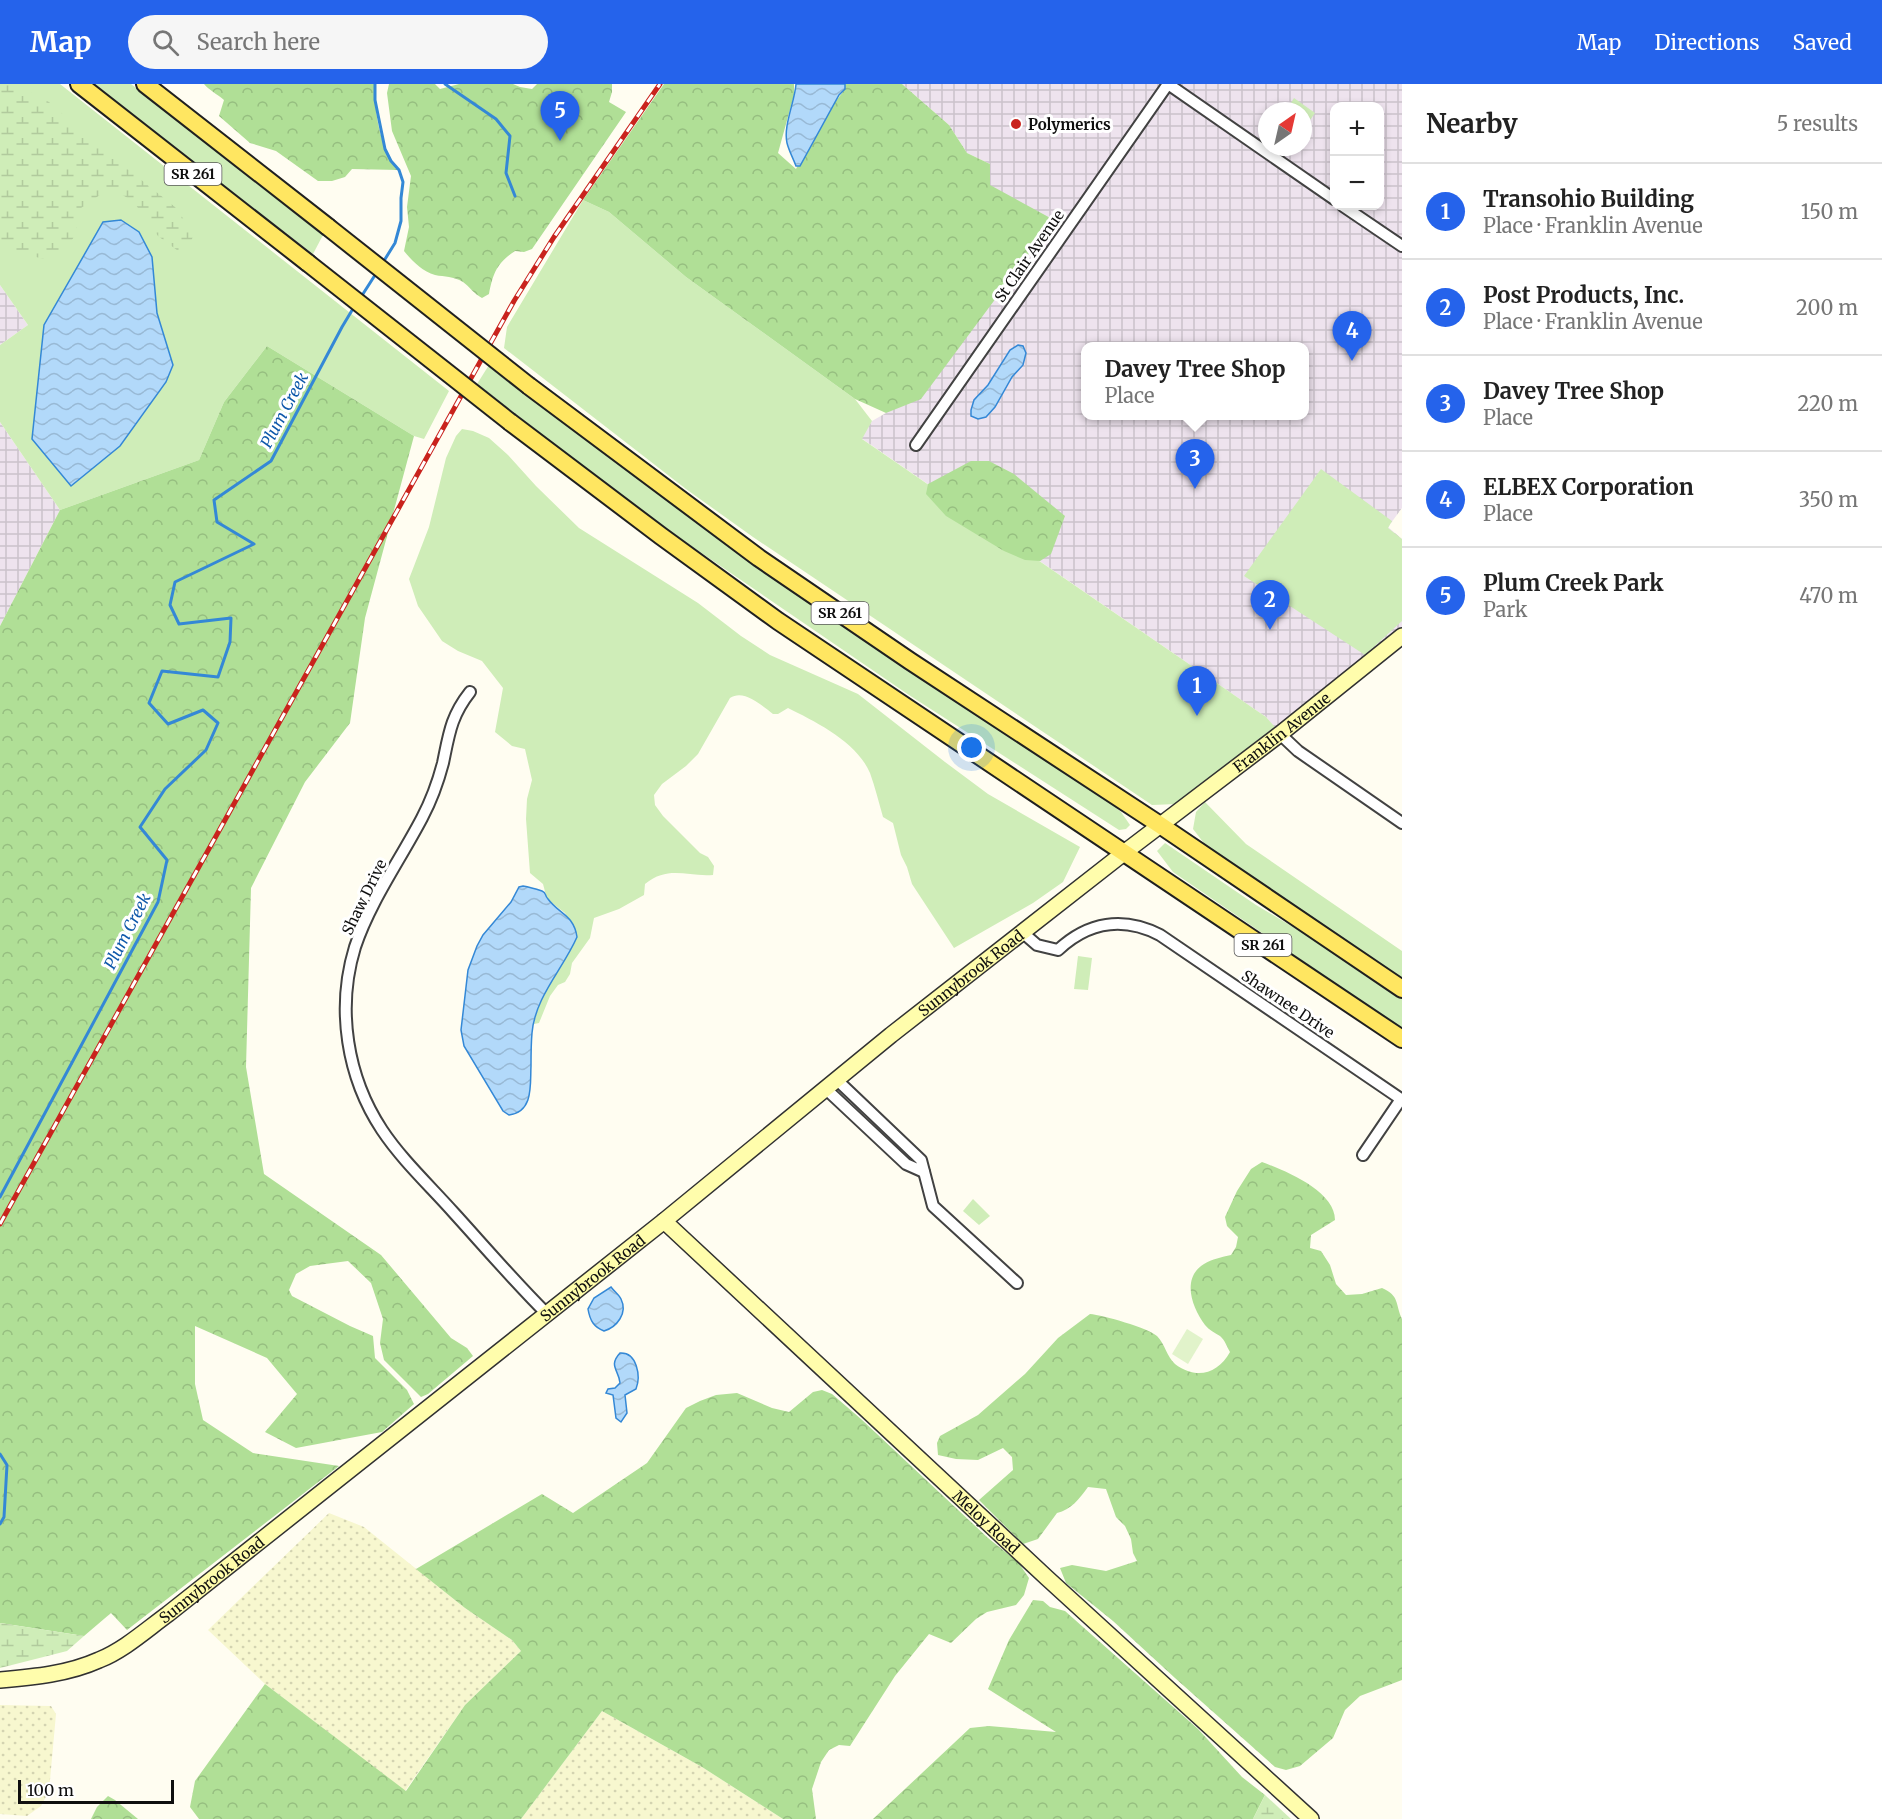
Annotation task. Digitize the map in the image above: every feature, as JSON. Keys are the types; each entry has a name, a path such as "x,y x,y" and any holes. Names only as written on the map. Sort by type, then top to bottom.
{"main road":[{"name":"SR 261","path":"79,84 510,422 778,621 1402,1039"},
{"name":"SR 261","path":"145,84 529,386 759,558 1402,989"}],"street":[{"path":"1168,84 1330,197"},
{"name":"St Clair Avenue","path":"916,445 1168,84"},
{"path":"1349,210 1402,246"},
{"name":"Franklin Avenue","path":"1160,825 1280,734 1402,636"},
{"name":"Shaw Drive","path":"470,692 453,718 437,781 427,808 359,936 347,989 348,1040 354,1070 364,1098 383,1131 408,1162 546,1313"},
{"path":"1280,734 1298,751 1402,823"},
{"name":"Sunnybrook Road","path":"0,1680 62,1672 100,1660 124,1646 203,1588 1022,932 1160,825"},
{"name":"Shawnee Drive","path":"1022,932 1037,945 1058,950 1079,933 1093,928 1124,924 1147,928 1401,1099"},
{"path":"831,1085 906,1164 924,1172 933,1206 1017,1283"},
{"path":"1363,1155 1401,1099"},
{"name":"Meloy Road","path":"664,1221 1047,1578 1311,1819"}],"shaded area":[{"path":"902,84 1402,84 1402,508 1388,527 1402,539 1402,636 1280,734 1266,717 861,438 872,421 886,413 990,185 990,164 967,153 949,125"},
{"path":"0,285 28,325 0,345"},
{"path":"0,422 60,510 0,626"}],"green space":[{"path":"0,84 60,84 449,391 424,439 414,436 267,346 224,402 199,460 60,510 0,422 0,345 28,325 0,285"},
{"path":"0,84 15,84 49,102 94,142 175,207 194,234 185,256 158,236 133,201 110,188 81,208 74,237 56,262 0,248"},
{"path":"91,84 131,84 323,235 313,254"},
{"path":"204,84 375,84 376,106 383,141 392,162 399,170 352,169 345,177 332,181 318,181 276,151 250,143 219,116 224,100"},
{"path":"389,84 435,84 440,89 459,84 513,84 532,89 537,84 612,84 609,102 626,112 532,249 524,252 515,251 504,260 494,274 489,294 482,298 459,280 426,271 404,251 409,227 407,207 411,176 392,131 387,93"},
{"path":"664,84 794,84 794,95 778,153 796,169 818,125 845,89 845,84 902,84 949,125 967,153 990,164 990,185 1054,220 921,399 886,413 855,399 686,277 609,212 583,200"},
{"path":"583,200 609,212 686,277 855,399 872,421 862,439 1266,717 1275,727 1177,804 1152,805 753,537 686,489 504,348 507,327"},
{"path":"267,346 414,436 365,618 350,723 305,782 251,888 246,1067 264,1174 381,1255 451,1338 467,1348 473,1356 428,1394 421,1397 384,1360 380,1343 383,1319 371,1283 348,1261 310,1266 296,1274 289,1290 292,1296 373,1336 375,1358 407,1390 414,1404 382,1432 296,1448 265,1432 297,1394 267,1358 195,1326 195,1384 203,1420 253,1453 339,1466 127,1630 111,1613 84,1636 0,1623 0,626 60,510 199,460 224,402"},
{"path":"489,365 1103,796 1121,812 1130,825 1126,829 1119,830 909,695 643,513 477,384"},
{"path":"462,429 489,438 579,528 698,603 770,655 858,694 988,794 1080,847 1063,882 1033,903 954,948 912,884 901,855 893,823 883,817 870,773 856,752 835,734 788,708 778,714 773,714 752,699 741,695 735,696 730,698 698,754 662,784 654,795 655,805 663,816 700,853 708,857 714,866 713,875 670,873 662,875 645,884 644,895 619,909 594,918 590,938 572,963 570,974 550,996 539,1023 534,1024 541,1001 577,937 565,913 547,899 543,884 530,873 526,819 527,799 532,780 525,749 512,746 495,732 503,688 482,661 442,641 418,606 409,579 429,527 446,458 456,436"},
{"path":"971,461 989,461 1014,474 1065,516 1051,554 1040,561 1025,560 1004,551 946,516 926,494 928,484"},
{"path":"1321,469 1392,521 1388,528 1402,539 1402,621 1365,655 1244,576"},
{"path":"1205,802 1246,844 1402,951 1402,979 1207,847 1193,829 1196,812"},
{"path":"1165,843 1256,905 1325,946 1402,998 1402,1029 1173,872 1157,851"},
{"path":"1078,956 1092,958 1088,990 1074,989"},
{"path":"1262,1162 1308,1183 1327,1200 1333,1210 1335,1220 1311,1235 1310,1248 1321,1251 1330,1265 1336,1284 1346,1295 1362,1294 1382,1288 1388,1291 1396,1301 1402,1319 1402,1680 1360,1696 1345,1710 1333,1738 1300,1766 1286,1770 1275,1767 1113,1621 1066,1583 1060,1568 1072,1565 1106,1571 1137,1561 1131,1539 1125,1526 1116,1517 1106,1489 1088,1487 1071,1507 1057,1513 1038,1539 1023,1544 979,1500 1013,1470 1012,1457 1003,1448 978,1460 956,1459 938,1455 937,1443 940,1436 978,1415 1025,1374 1058,1338 1090,1314 1125,1322 1152,1333 1160,1339 1172,1361 1183,1369 1198,1373 1213,1370 1219,1365 1230,1352 1222,1338 1208,1328 1200,1318 1193,1302 1191,1285 1197,1270 1204,1264 1231,1255 1236,1247 1238,1237 1227,1226 1225,1217 1237,1191 1251,1169"},
{"path":"973,1199 990,1216 979,1225 963,1211"},
{"path":"1187,1329 1203,1339 1188,1364 1172,1354"},
{"path":"822,1390 832,1394 861,1419 988,1538 1018,1562 1029,1578 1024,1595 1016,1605 987,1612 976,1619 951,1643 929,1634 895,1676 850,1746 839,1745 829,1750 821,1762 812,1789 816,1819 783,1819 702,1767 602,1711 521,1819 199,1819 190,1807 195,1781 265,1684 406,1791 465,1705 521,1651 512,1640 465,1608 416,1569 542,1494 573,1513 647,1463 686,1408 700,1401 716,1395 737,1393 772,1408 789,1412 813,1392"},
{"path":"329,1513 364,1527 465,1608 512,1640 521,1651 465,1705 405,1791 265,1684 208,1630"},
{"path":"1033,1600 1043,1601 1050,1607 1065,1611 1198,1729 1242,1777 1265,1795 1253,1819 873,1819 970,1728 989,1726 1056,1732 988,1689 1009,1640"},
{"path":"0,1623 84,1636 67,1651 0,1668"},
{"path":"0,1705 51,1706 56,1714 49,1791 41,1806 27,1816 0,1814"},
{"path":"602,1711 702,1767 783,1819 521,1819"},
{"path":"1265,1795 1291,1819 1253,1819"},
{"path":"108,1796 138,1819 91,1819 97,1807"}],"water":[{"path":"796,84 845,84 845,89 839,95 800,166 796,166 786,136"},
{"path":"121,220 139,232 152,257 157,313 173,365 166,382 120,446 71,486 32,439 44,325 103,222"},
{"path":"1018,345 1023,346 1026,353 1023,365 1012,377 995,407 986,417 978,419 971,416 974,400 988,385 1010,350"},
{"path":"523,886 544,893 573,924 577,937 544,995 534,1020 530,1089 527,1103 517,1113 509,1115 503,1111 464,1046 461,1030 468,970 477,946 483,935 511,902 519,887"},
{"path":"611,1287 621,1299 623,1309 617,1323 604,1331 593,1323 588,1309 594,1298"},
{"path":"620,1353 630,1356 638,1372 636,1389 625,1395 627,1413 621,1422 616,1418 613,1395 606,1393 608,1389 615,1388 620,1383 614,1365"}],"waterway":[{"name":"Plum Creek","path":"375,84 375,100 385,149 399,170 403,182 401,221 395,243 382,264"},
{"path":"445,84 496,119 510,136 506,173 515,196"},
{"name":"Plum Creek","path":"361,297 377,272"},
{"name":"Plum Creek","path":"0,1197 158,902 167,860 140,827 165,789 206,750 218,723 203,710 168,724 149,703 162,671 218,677 230,642 231,618 179,624 170,605 175,582 254,544 217,522 214,500 271,461 354,307"},
{"name":"Plum Creek","path":"0,1454 7,1465 4,1517 0,1524"}],"railway":[{"path":"0,1224 514,301 554,237 660,84"}],"place":[{"name":"Polymerics","path":"1016,124"},
{"name":"Plum Creek Park","path":"560,141"},
{"name":"ELBEX Corporation","path":"1352,361"},
{"name":"Davey Tree Shop","path":"1195,489"},
{"name":"Post Products, Inc.","path":"1270,630"},
{"name":"Transohio Building","path":"1197,716"}]}
